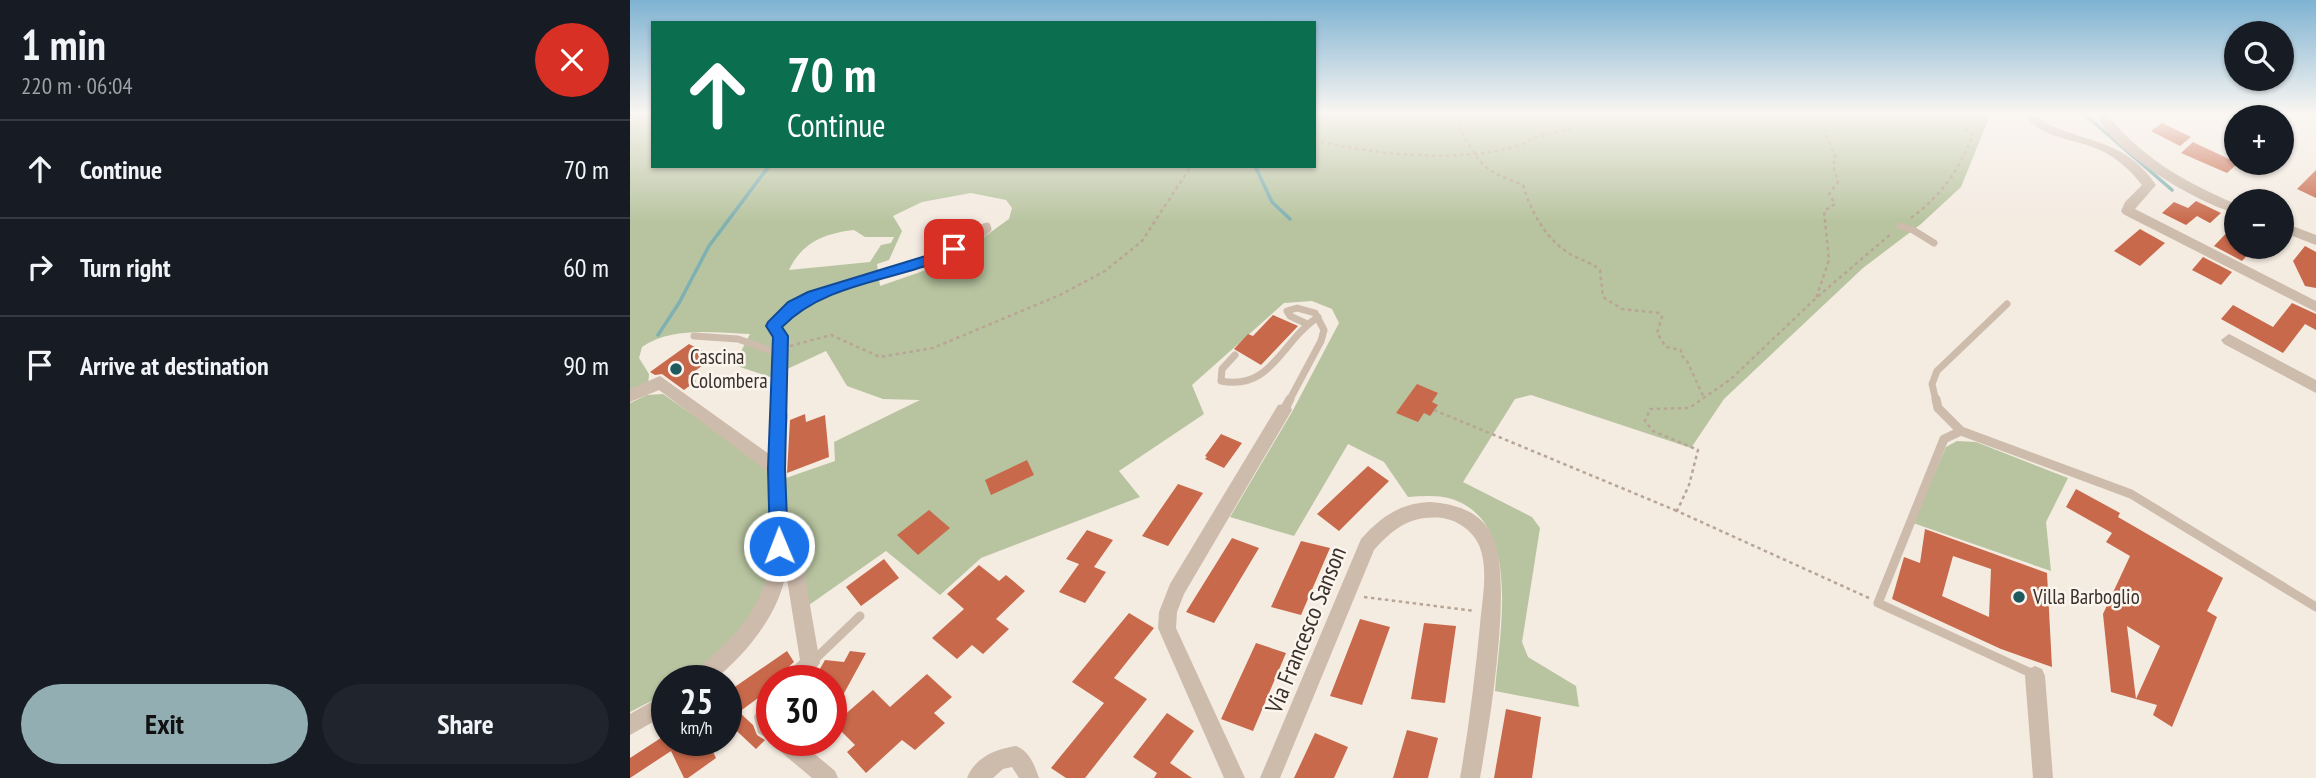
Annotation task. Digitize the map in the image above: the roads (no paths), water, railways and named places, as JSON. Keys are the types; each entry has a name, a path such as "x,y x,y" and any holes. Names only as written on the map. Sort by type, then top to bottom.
{"street":[{"path":"2108,149 2144,177 2149,185 2130,205 2129,211 2316,307"},
{"path":"2133,149 2165,172 2224,203"},
{"path":"2294,232 2316,240"},
{"path":"2229,340 2316,387"},
{"path":"630,396 660,383 776,469"},
{"path":"1235,778 1167,628 1168,612 1177,590 1284,410"},
{"path":"715,665 742,640 761,613 779,563 776,469 780,415"},
{"name":"Via Francesco Sanson","path":"1270,778 1367,545 1390,520 1422,508 1451,511 1474,524 1488,544 1493,573 1490,613 1479,729 1470,778"},
{"path":"779,529 789,536 810,663"},
{"path":"2035,676 2043,778"},
{"path":"630,725 651,713"},
{"path":"801,756 828,778"},
{"path":"977,778 998,758 1016,756 1025,767 1029,778"}],"lane":[{"path":"780,415 781,336 773,326 793,306 813,295 934,258 988,229 987,226 938,240"},
{"path":"1900,226 1913,230 1934,243"},
{"path":"2007,304 1937,371 1932,384 1938,408 1961,431 2131,494 2316,607"},
{"path":"1284,410 1321,341 1324,330 1318,317 1308,310 1287,311 1290,316 1307,324"},
{"path":"1235,355 1222,369 1221,381 1234,385 1246,383 1271,365 1307,324 1318,317"},
{"path":"694,336 729,335 780,351"},
{"path":"1961,431 1944,439 1878,603 2035,676"},
{"path":"810,663 860,616"}],"waterway":[{"path":"2125,149 2172,190"},
{"path":"658,335 679,303 709,246 768,168"},
{"path":"1256,168 1272,202 1290,219"}],"place":[{"name":"Cascina Colombera","path":"676,369"},
{"name":"Villa Barboglio","path":"2019,597"}]}
